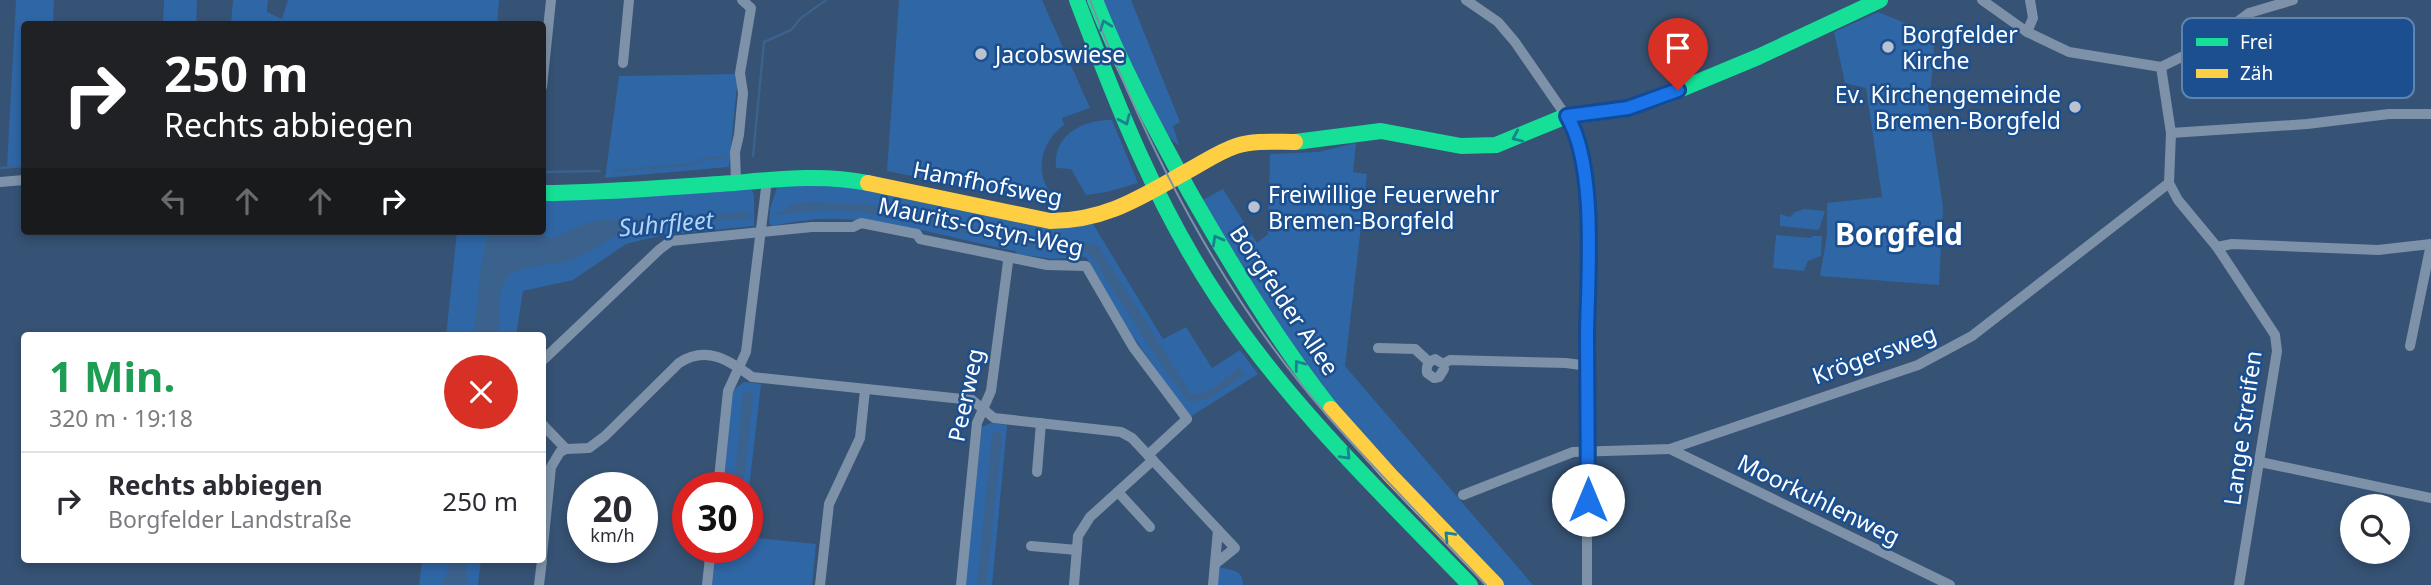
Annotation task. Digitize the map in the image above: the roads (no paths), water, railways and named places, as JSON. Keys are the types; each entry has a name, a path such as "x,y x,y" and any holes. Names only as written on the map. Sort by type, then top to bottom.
{"main road":[{"name":"Borgfelder Allee","path":"1077,0 1098,57 1156,190 1190,254 1213,290 1274,372 1319,426 1470,585"},
{"name":"Borgfelder Allee","path":"1095,0 1114,50 1180,176 1252,299 1332,408 1496,585"},
{"name":"Hamfhofsweg","path":"546,193 588,193 767,180 842,178 1065,222 1079,221 1104,215 1140,200 1237,145 1307,141 1377,131 1463,146 1500,144 1567,116 1622,109 1658,98 1763,56 1880,0"}],"street":[{"path":"546,48 551,0"},
{"path":"623,63 629,0"},
{"path":"1466,0 1498,22 1507,32 1567,116 1578,138 1584,161 1588,366 1586,582"},
{"path":"1982,0 2027,32 2069,52 2161,67 2182,57"},
{"path":"2027,32 2033,18 2030,0"},
{"path":"2242,18 2249,13 2293,0"},
{"path":"736,182 735,152 743,93 740,73 748,3"},
{"path":"2161,67 2171,133 2169,183"},
{"path":"2171,133 2307,124 2389,114 2431,114"},
{"path":"0,182 21,180"},
{"path":"720,472 728,391 746,352 767,180"},
{"name":"Lange Streifen","path":"2169,183 2178,200 2217,247 2274,335 2277,351 2239,585"},
{"name":"Krögersweg","path":"1463,495 1560,456 1588,450 1627,452 1670,449 1819,397 1892,375 1947,351 1972,336 2169,183"},
{"name":"Maurits-Ostyn-Weg","path":"546,357 671,241 812,227 853,227 862,223 917,234 920,239 1047,265 1086,266 1133,347 1187,419 1150,457"},
{"path":"2217,247 2232,244 2378,250 2431,244 2410,346"},
{"name":"Peerweg","path":"961,585 977,423 991,391 1008,261 1006,257"},
{"path":"1378,348 1415,349 1429,362"},
{"path":"546,518 551,467 560,452 566,449 589,448 605,436 662,377 688,357 722,357 752,377 972,401 994,418 1121,432 1132,438 1235,548 1215,564"},
{"path":"1435,359 1443,364 1443,374 1434,378 1427,373 1429,362 1435,359"},
{"path":"1443,364 1450,360 1588,366"},
{"path":"820,585 829,504 860,438 865,390"},
{"path":"1037,472 1041,423"},
{"path":"546,428 566,449"},
{"name":"Moorkuhlenweg","path":"1670,449 1950,585"},
{"path":"1074,585 1078,536 1090,517 1118,492 1150,457"},
{"path":"2260,462 2431,498"},
{"path":"1118,492 1150,527"},
{"path":"1213,585 1218,530"},
{"path":"1031,546 1077,550"},
{"path":"539,585 541,563"},
{"path":"707,585 709,563"}],"water":[{"path":"811,202 874,205 969,225 999,235 998,238 985,238 857,211 773,213 784,211 791,204"},
{"name":"Suhrfleet","path":"744,212 751,218 634,228 574,259 519,270 508,277 501,290 498,332 474,332 487,235 544,235 554,238 599,220"},
{"path":"1011,238 1059,244 1093,243 1098,246 1191,394 1210,390 1239,368 1245,374 1208,399 1189,402 1161,365 1091,255 1086,252 1047,251 1010,241"},
{"path":"752,392 753,396 745,472 736,472 743,393"},
{"path":"996,431 1001,432 1002,436 986,585 977,585 992,435"},
{"path":"451,563 466,563 467,585 442,585"}],"waterway":[{"path":"753,156 764,42 791,30 801,18 826,0"},
{"path":"614,171 695,164 702,159 724,157"},
{"path":"0,168 21,166"},
{"path":"546,172 600,171"}],"tram line":[{"path":"1090,0 1162,164 1190,218 1253,320 1326,414 1486,585"}],"place":[{"name":"Borgfelder Kirche","path":"1888,47"},
{"name":"Jacobswiese","path":"981,54"},
{"name":"Ev. Kirchengemeinde Bremen-Borgfeld","path":"2075,107"},
{"name":"Freiwillige Feuerwehr Bremen-Borgfeld","path":"1254,207"}],"district":[{"name":"Borgfeld","path":"1899,233"}]}
